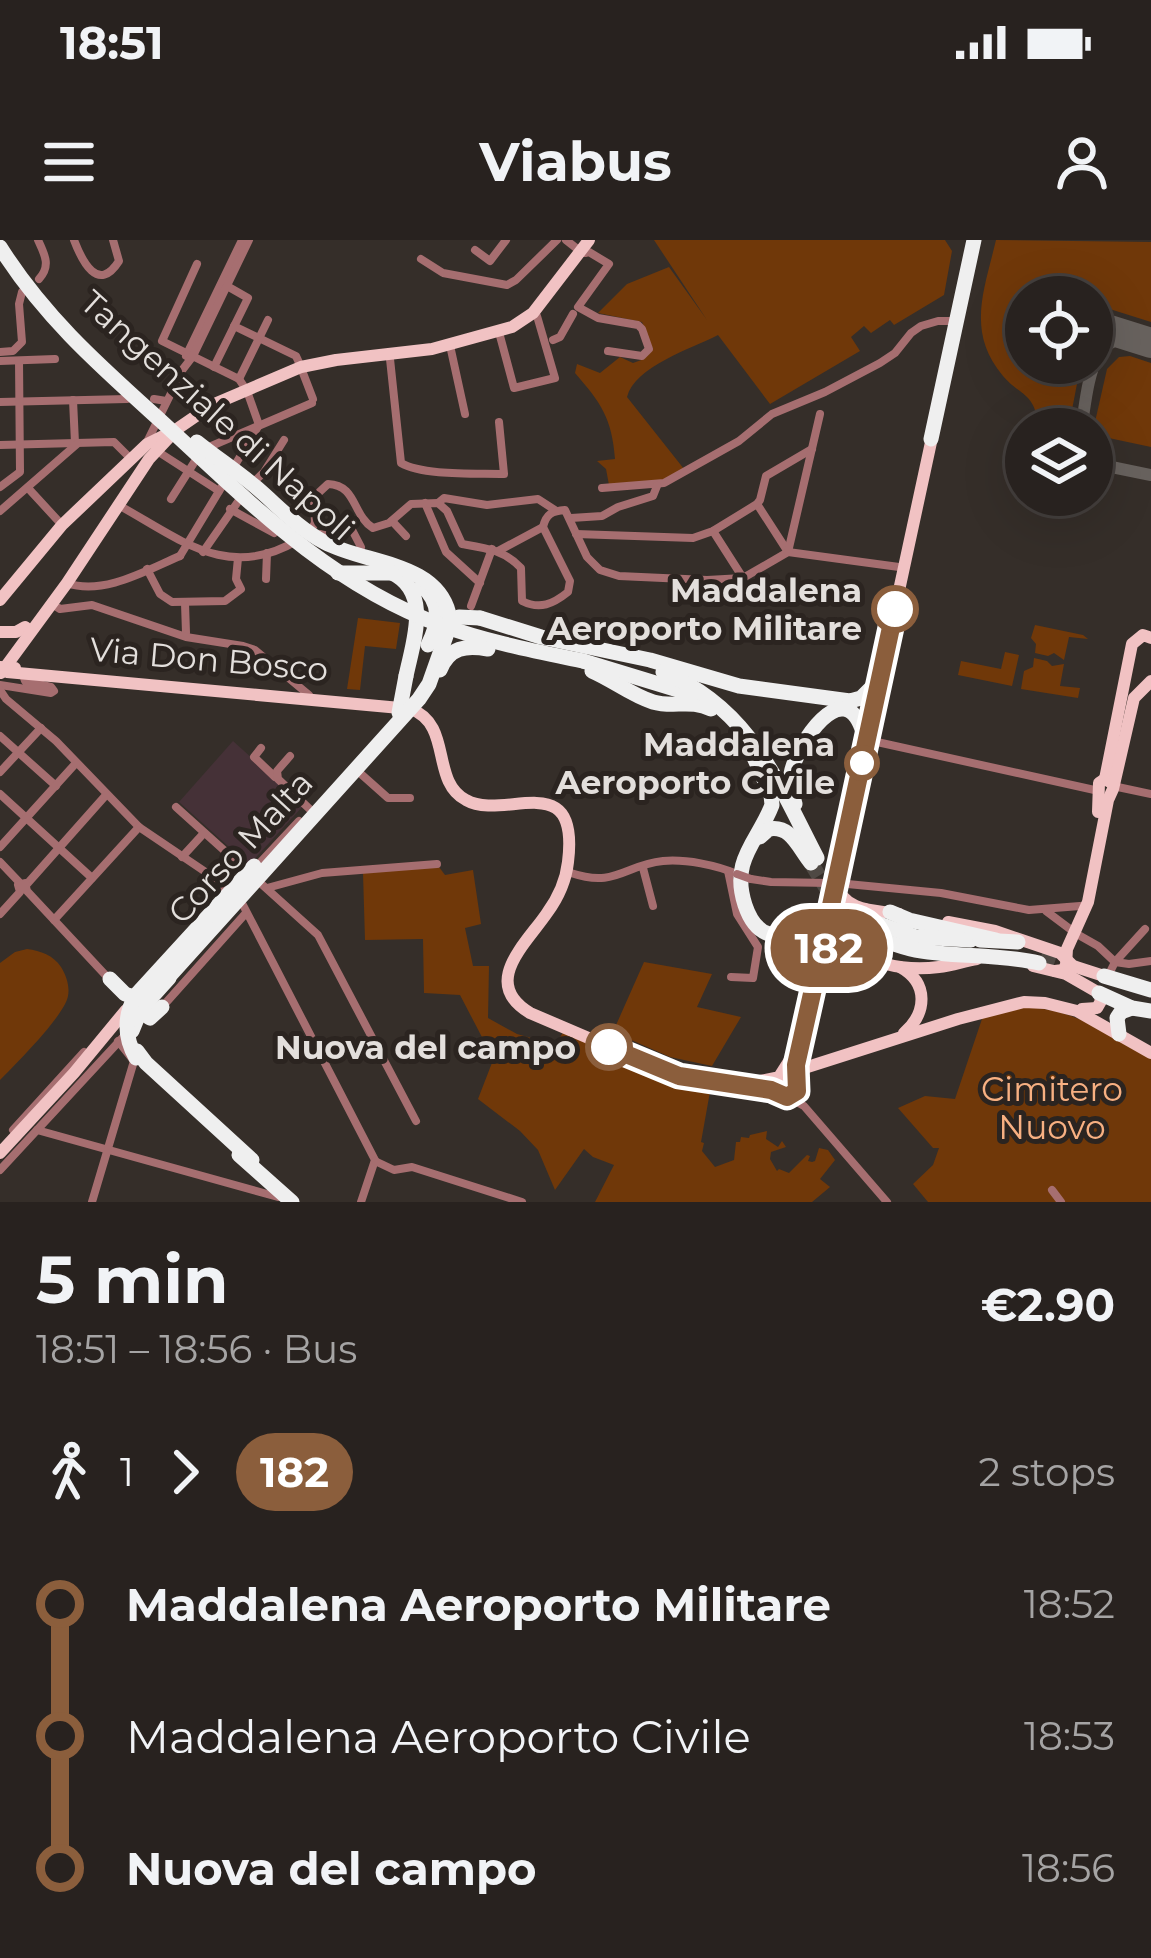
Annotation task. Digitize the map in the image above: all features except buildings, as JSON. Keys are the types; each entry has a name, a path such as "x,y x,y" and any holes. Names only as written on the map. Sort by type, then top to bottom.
{"highway":[{"path":"931,440 975,240"},
{"name":"Tangenziale di Napoli","path":"2,243 65,322 294,531 343,567 381,590 459,623 684,691 711,709 752,753 814,861"},
{"path":"201,448 240,504 307,562 339,573 392,573 421,584 433,597 438,618 406,707"},
{"path":"131,1022 148,993 424,692 446,626 444,598 428,582 313,536 249,481 201,448"},
{"name":"Tangenziale di Napoli","path":"201,448 278,529 352,583 422,618 494,642 654,669 701,692 740,725 773,773 814,861"},
{"path":"392,573 407,582 416,597 406,707"},
{"path":"428,645 455,618 469,616 586,658 598,674 629,692 661,704 694,702 711,709"},
{"path":"354,771 406,707 446,626"},
{"path":"294,1202 139,1062 126,1030 128,1013 135,996 426,700 444,661 456,650 477,647 586,658 640,657 739,686 850,701 873,686"},
{"path":"677,668 709,686 736,710 773,773"},
{"path":"808,841 792,792 796,758 835,709 853,713 865,736"},
{"path":"752,753 772,805 745,854 741,872 745,903 754,923 773,936 824,941"},
{"path":"814,861 787,831 769,829 751,854 746,890 754,914 766,928 824,941"},
{"path":"164,980 294,830"},
{"path":"890,913 1044,955"},
{"path":"857,917 916,937 980,940 1044,955"},
{"path":"857,917 881,941 904,949 1044,955"},
{"path":"857,917 865,939 896,955 935,963 970,960"},
{"path":"110,979 125,994 131,1022"},
{"path":"1106,986 1151,1001"},
{"path":"1106,986 1132,1008"},
{"path":"1119,1034 1117,1018 1124,1010 1151,1001"},
{"path":"131,1022 150,1018 162,1007"}],"main road":[{"path":"791,1077 824,941 897,569 952,321 975,240"},
{"path":"0,601 18,569 132,460 243,385 336,359 390,357 500,336 524,326 587,246"},
{"path":"450,347 512,327 535,314"},
{"path":"897,569 931,440"},
{"path":"7,673 18,634 68,583 120,506 151,445"},
{"path":"865,736 889,627"},
{"path":"899,967 1005,961 1067,949 1088,902 1132,646 1143,635 1151,638"},
{"name":"Via Don Bosco","path":"7,673 406,707"},
{"path":"1076,933 1107,786 1133,702 1151,681"},
{"name":"Via Don Bosco","path":"262,693 406,707"},
{"path":"406,707 428,718 437,730 454,782 467,795 543,798 566,812 575,832 569,873 554,913 514,969 513,987 520,1000 669,1067 770,1081 1006,1005 1046,1003 1094,1010 1106,986 1044,955"},
{"path":"569,873 554,904 508,970 508,988 516,1003 668,1072 791,1077"},
{"path":"832,883 857,917"},
{"path":"856,950 847,938 852,917 890,913"},
{"path":"791,1077 824,941"},
{"path":"824,941 899,967 916,980 922,1005 915,1022 896,1039"},
{"path":"817,972 835,952 856,950"},
{"path":"1068,1008 1151,1053"},
{"path":"122,1017 131,1022 101,1051 0,1153 122,1017"},
{"path":"752,1082 775,1074 791,1077"}],"street":[{"path":"38,240 47,262 39,279"},
{"path":"74,240 87,269 106,273 119,261 113,240"},
{"path":"190,355 246,240"},
{"path":"219,490 151,445 166,401 246,240"},
{"path":"475,250 490,261 506,240"},
{"path":"421,259 443,273 507,286 562,240 587,246 609,264 560,337 553,340"},
{"path":"197,263 162,341 243,385 259,425"},
{"path":"214,367 248,298 227,286"},
{"path":"0,356 22,342 22,292"},
{"path":"575,311 638,326 649,349 642,356 608,351"},
{"path":"500,336 514,388 555,378 535,314"},
{"path":"243,385 268,320"},
{"path":"602,488 657,486 700,466 772,414 880,363 922,326 952,321"},
{"path":"171,499 201,448 313,401 297,357 234,326"},
{"path":"450,347 466,414"},
{"path":"0,356 19,361 55,359"},
{"path":"390,357 401,463 414,470 504,474 500,422"},
{"path":"0,488 20,472 19,361"},
{"path":"0,402 127,399"},
{"path":"154,399 166,401"},
{"path":"73,400 76,443"},
{"path":"788,552 820,414"},
{"path":"183,425 201,448"},
{"path":"180,556 259,425"},
{"path":"201,552 284,440"},
{"path":"0,445 114,442 132,460"},
{"path":"0,512 76,443"},
{"path":"576,534 693,538 713,531 757,504 766,476 812,448"},
{"path":"68,583 117,582 201,552 238,558 289,545 312,531 314,497 328,484 346,489 362,520 378,529 408,506 444,498 487,505 538,499 555,510 565,510 587,557 601,570 619,576 743,578 788,552 897,569"},
{"path":"571,518 602,516 653,496 657,486"},
{"path":"28,488 62,525"},
{"path":"425,503 446,552 479,583"},
{"path":"438,503 462,544 511,557 524,578 522,602 541,607 568,592 570,581 543,527 545,517 555,510"},
{"path":"757,504 788,552"},
{"path":"120,506 201,552"},
{"path":"230,509 289,545"},
{"path":"392,521 406,536"},
{"path":"312,531 320,536 349,524 361,547"},
{"path":"471,606 494,550 543,527"},
{"path":"713,531 743,578"},
{"path":"266,579 267,553"},
{"path":"147,569 160,595 172,602 225,601 241,589 236,579 238,558"},
{"path":"185,603 186,633"},
{"path":"52,604 60,609 92,604 186,637 255,650 309,695"},
{"path":"7,673 51,687 54,691 51,693 7,673"},
{"path":"7,673 6,699 139,827 153,832 236,898 375,1161 394,1170 412,1167 522,1202"},
{"path":"0,772 41,728"},
{"path":"0,736 56,786"},
{"path":"865,736 1083,788 1107,786 1151,794"},
{"path":"261,748 254,757 320,818"},
{"path":"278,779 278,771 290,756"},
{"path":"0,847 76,764"},
{"name":"Corso Malta","path":"0,1170 236,898 258,881 320,818 354,766 310,809 258,881"},
{"path":"354,771 388,798 410,798"},
{"path":"0,794 92,878"},
{"path":"0,914 106,795"},
{"path":"176,807 318,936 416,1121"},
{"path":"54,920 139,827"},
{"path":"182,857 205,833"},
{"path":"569,873 598,880 666,861 708,865 770,882 941,893 1003,907 1080,906"},
{"path":"0,862 110,979"},
{"path":"258,881 436,864"},
{"path":"643,868 653,906"},
{"path":"731,977 753,978 758,947 737,914 733,872"},
{"path":"1045,910 1114,962 1151,962"},
{"name":"Corso Malta","path":"162,1007 246,913"},
{"path":"1106,986 1114,962 1145,929"},
{"path":"1076,933 1079,949"},
{"path":"92,1202 134,1060 131,1022"},
{"name":"Corso Malta","path":"0,1153 57,1082 131,1022"},
{"path":"57,1082 74,1072"},
{"path":"791,1077 804,1106 887,1202"},
{"path":"37,1130 294,1202"},
{"path":"361,1202 375,1161"},
{"path":"1052,1190 1061,1202"}],"shaded area":[{"path":"233,741 304,805 249,865 179,802"}],"green space":[{"path":"654,240 945,240 952,251 944,295 894,325 890,320 871,333 864,326 851,337 860,351 770,404 718,335 652,367 627,397 684,469 659,482 609,485 606,469 597,461 615,459 611,432 598,403 575,373 577,364 600,373 620,357 633,363 653,349 642,322 598,313 627,284 669,267 707,320"},
{"path":"996,240 1151,242 1151,322 1113,310 1113,276 1005,276 1005,378 985,343 983,294"},
{"path":"1119,357 1151,363 1151,447 1113,439 1113,408 1098,408 1104,384 1113,384 1113,363"},
{"path":"1012,384 1077,384 1072,408 1033,408"},
{"path":"358,618 400,623 396,649 365,646 360,690 347,689"},
{"path":"1035,625 1088,639 1069,637 1064,660 1054,653 1035,653 1031,638"},
{"path":"1005,652 1019,655 1012,686 958,675 961,661 1001,669"},
{"path":"1034,658 1052,666 1064,664 1060,686 1080,688 1078,698 1021,689 1024,671 1033,667"},
{"path":"439,867 445,875 473,870 481,924 465,928 473,966 489,966 488,1018 517,1034 556,1045 563,1032 683,1080 685,1085 711,1086 701,1142 715,1167 734,1160 741,1137 767,1131 766,1139 778,1147 782,1141 786,1147 771,1152 777,1171 789,1173 807,1155 812,1162 819,1148 828,1150 835,1160 820,1179 830,1187 812,1202 595,1202 614,1165 584,1149 555,1190 538,1150 478,1099 495,1055 460,995 424,993 423,939 365,940 363,873"},
{"path":"27,949 58,963 68,996 49,1027 0,1080 0,963"},
{"path":"644,962 712,974 697,1007 741,1017 712,1066 670,1057 613,1032"},
{"name":"Cimitero Nuovo","path":"1025,1007 1076,1018 1151,1058 1151,1202 928,1202 913,1184 933,1165 939,1148 933,1148 898,1108 925,1096 955,1099 983,1016"}],"taxiway":[{"path":"1084,408 1101,353 1123,338 1141,340"},
{"path":"1113,467 1151,475"}],"runway":[{"path":"1113,331 1151,343"}],"tunnel":[{"path":"811,863 852,921"},
{"path":"1041,956 1076,968"}],"bus line":[{"name":"182","path":"609,1047 679,1076 771,1090 787,1097 797,1091 796,1065 820,958 832,943 827,924 895,609"}],"place":[{"name":"Maddalena Aeroporto Militare","path":"895,609"},
{"name":"Maddalena Aeroporto Civile","path":"862,763"},
{"name":"Nuova del campo","path":"609,1047"}]}
